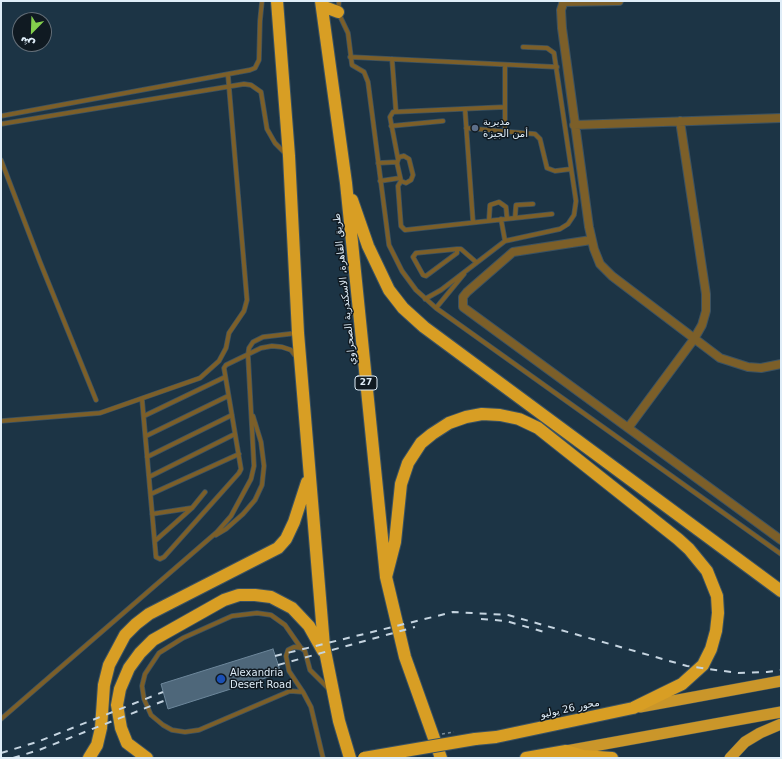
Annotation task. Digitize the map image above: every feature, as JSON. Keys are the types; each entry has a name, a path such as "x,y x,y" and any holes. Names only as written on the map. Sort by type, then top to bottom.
{"highway":[{"path":"277,1 289,156 298,333 309,475 327,659 335,694 339,721 350,758"},
{"path":"321,3 338,6"},
{"name":"طريق القاهرة, الاسكندرية الصحراوي","path":"321,3 346,183 386,577 405,657 441,758"},
{"path":"346,183 378,270 389,290 403,308 424,327 781,591"},
{"path":"386,577 395,542 402,477 408,463 421,443 449,423 466,417 482,414 500,415 519,419 538,428 689,549 703,566 714,587 718,605 716,631 711,649 703,665 682,684 632,708"},
{"path":"90,758 99,740 104,684 109,665 125,635 149,614 278,548 286,539 294,522 309,475"},
{"path":"147,758 127,743 120,728 117,704 122,682 134,660 153,640 224,600 247,594 271,597 292,608 308,626 327,659"},
{"name":"محور 26 يوليو","path":"364,758 475,739 496,737 632,708 781,681"},
{"path":"526,758 781,712"},
{"path":"730,758 745,742 760,733 781,724"},
{"path":"566,751 583,756 612,758"}],"street":[{"path":"619,1 563,2 561,15 574,125 591,240 596,256 605,270 720,358 733,364 761,368 781,364"},
{"path":"574,125 781,118"},
{"path":"628,428 694,339 702,325 706,311 706,294 680,121"},
{"path":"591,240 513,252 467,292 462,302 466,312 781,540"}],"lane":[{"path":"1,116 250,70 258,64 262,1"},
{"path":"338,6 348,33 352,64 364,72 367,78 389,245 409,282 436,308 781,554"},
{"path":"425,299 464,273 476,262 505,241 560,229 568,224 574,215 576,206 554,53 550,49 523,47"},
{"path":"350,57 556,67"},
{"path":"392,59 396,112"},
{"path":"505,65 505,131"},
{"path":"1,421 100,414 200,378 211,371 223,355 229,333 246,306 247,292 228,75"},
{"path":"211,78 213,88"},
{"path":"1,124 213,88 251,85 261,92 267,129 275,143 289,156"},
{"path":"99,98 100,107"},
{"path":"505,107 396,112 390,115 400,179 398,186 401,226 403,229 552,214"},
{"path":"465,109 473,222"},
{"path":"391,126 443,121"},
{"path":"466,128 537,135 540,139 547,168 555,172 571,169"},
{"path":"378,163 397,160 402,156 409,159 413,175 409,182 400,179 380,181"},
{"path":"1,160 40,262 96,400"},
{"path":"489,220 488,208 490,205 499,202 506,207 507,218"},
{"path":"515,218 516,205 533,204"},
{"path":"502,219 505,241"},
{"path":"457,249 457,253 426,276 423,275 413,257 416,253 457,249 464,249 476,262"},
{"path":"436,308 458,283 464,273"},
{"path":"1,720 209,539 231,516 253,472 254,460 248,355 249,348 257,339 298,333"},
{"path":"142,399 156,557 160,559 164,557 241,469 225,377 224,368 226,365 261,348 282,347 290,350 301,363"},
{"path":"144,416 225,377"},
{"path":"146,436 228,396"},
{"path":"209,539 226,529 243,514 255,500 262,485 264,466 261,442 251,409"},
{"path":"147,457 232,415"},
{"path":"149,477 235,434"},
{"path":"151,494 239,454"},
{"path":"155,541 192,508 205,492"},
{"path":"152,514 192,508"},
{"path":"303,692 290,691 199,730 185,732 167,728 151,716 144,699 142,686 145,674 159,654 183,638 232,616 257,613 271,615 285,625 307,655 310,670 335,694"},
{"path":"301,648 288,650 286,656 289,670 311,707 323,758"}],"path":[{"path":"432,735 456,732"}],"building":[{"name":"Alexandria Desert Road","path":"273,649 281,673 168,709 161,684"}],"railway":[{"path":"275,656 453,612 508,615 687,666 738,673 781,670"},
{"path":"481,619 506,621 548,633"},
{"path":"278,665 415,627"},
{"path":"1,753 37,742 163,692"},
{"path":"13,758 39,750 166,700"}],"place":[{"name":"مديرية أمن الجيزة","path":"475,128"},
{"name":"Alexandria Desert Road","path":"221,679"}]}
